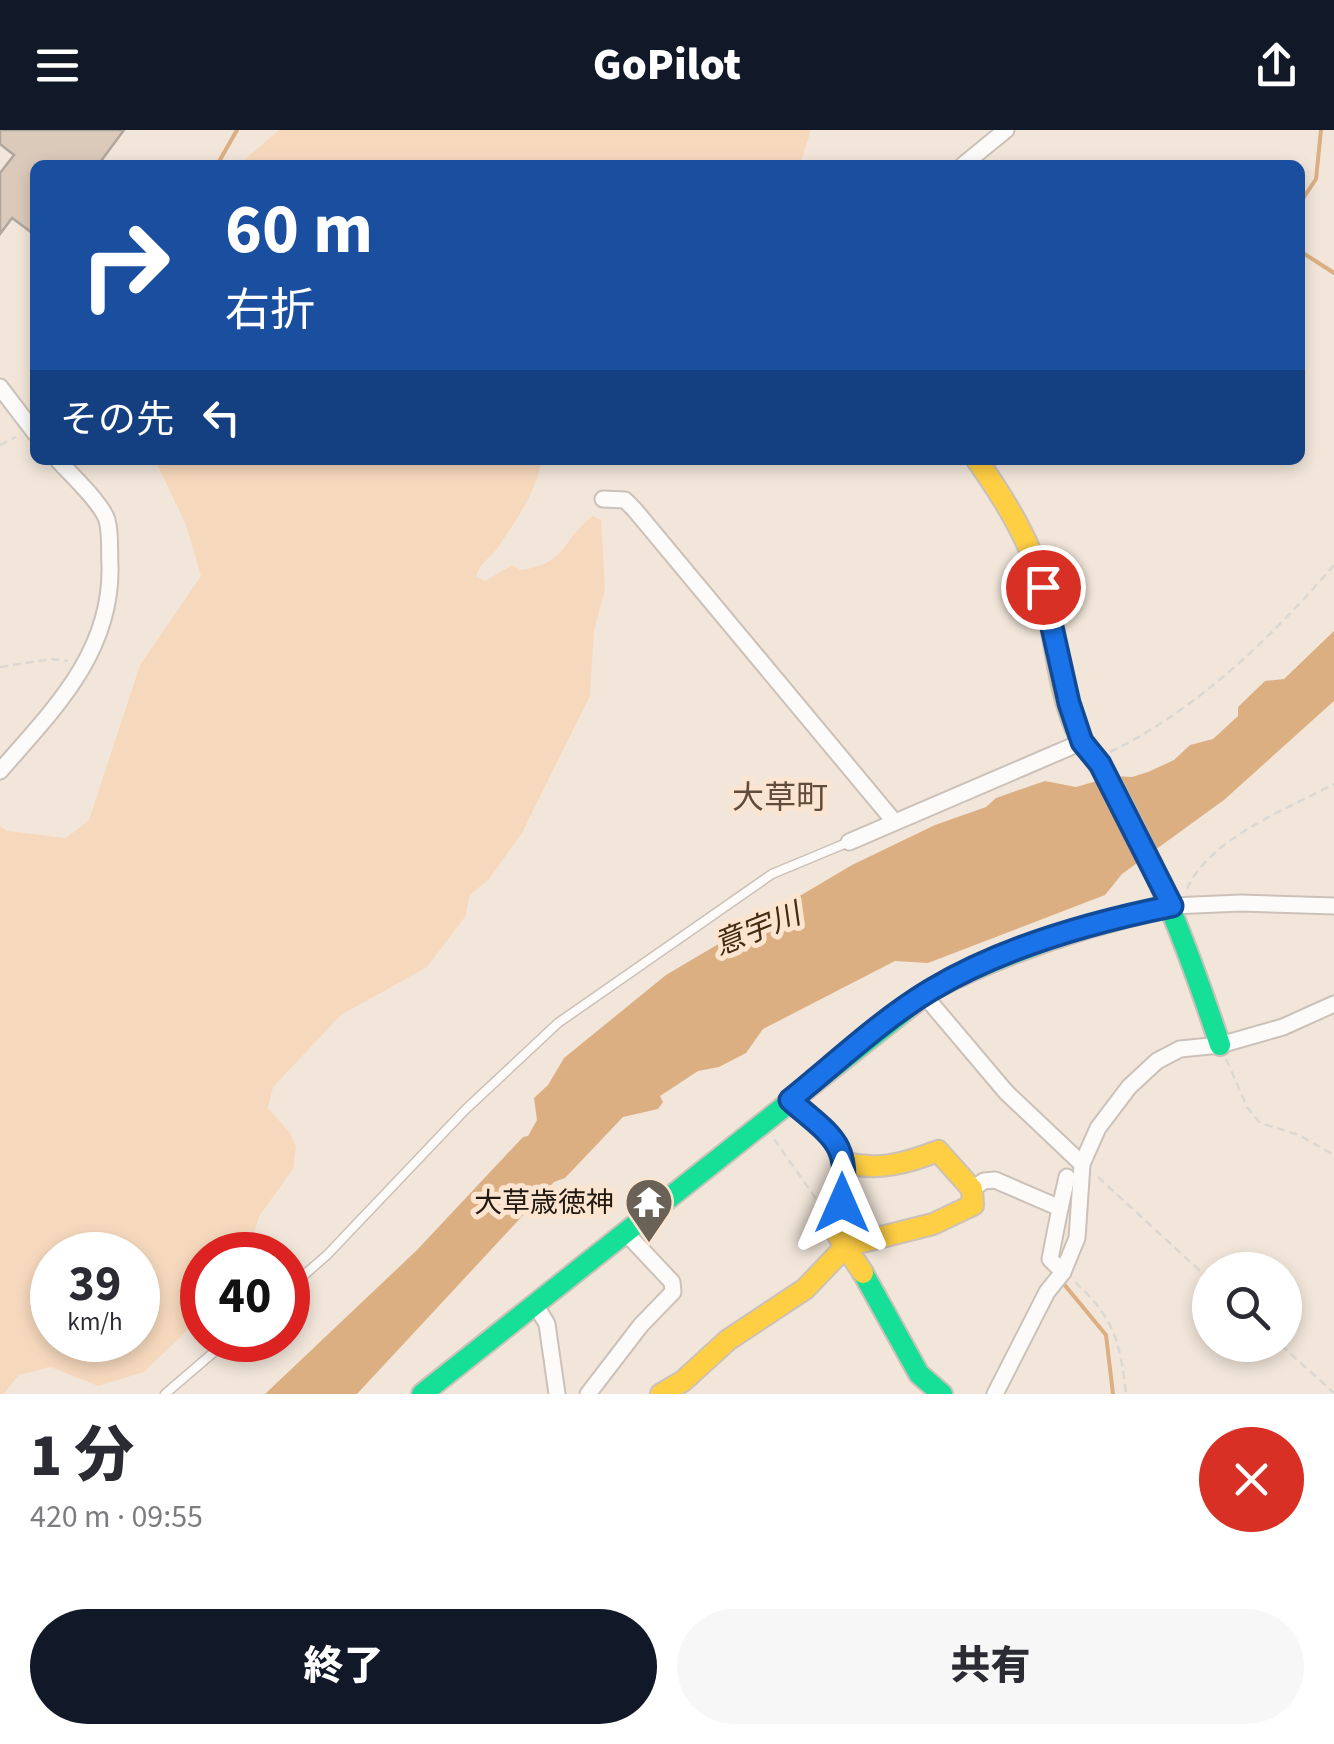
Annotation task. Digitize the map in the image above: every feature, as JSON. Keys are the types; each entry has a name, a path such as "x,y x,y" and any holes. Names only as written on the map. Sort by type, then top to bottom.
{"street":[{"path":"969,160 1006,130"},
{"path":"0,388 30,426"},
{"path":"0,771 84,669 100,637 110,591 106,516 62,465"},
{"path":"981,465 1002,494 1028,545 1043,587 1069,703 1093,755 1174,902 1220,1045"},
{"path":"603,500 625,500 634,509 893,820"},
{"path":"848,842 893,820 1093,755"},
{"path":"422,1394 924,995 959,975 1061,935 1174,902 1334,906"},
{"path":"924,995 1006,1092 1082,1164"},
{"path":"995,1394 1046,1292 1064,1272 1077,1238 1082,1164 1112,1107 1157,1062 1180,1049 1220,1045 1283,1027 1334,1004"},
{"path":"790,1100 839,1147 846,1163 842,1203 832,1219 840,1241 919,1374 942,1394"},
{"path":"661,1394 683,1381 728,1340 805,1289 846,1246 933,1224 973,1205 972,1189 938,1151 901,1166 862,1168 846,1163"},
{"path":"1064,1272 1050,1260 1067,1178"},
{"path":"972,1189 984,1181 996,1180 1060,1208"},
{"path":"588,1394 641,1324 673,1292 672,1282 625,1232"},
{"path":"536,1304 547,1324 557,1394"}],"lane":[{"path":"310,1269 465,1110 558,1023 772,874 848,842"},
{"path":"165,1394 202,1362"}],"path":[{"path":"0,445 30,431"},
{"path":"1093,755 1135,740 1200,694 1291,613 1334,565"},
{"path":"0,666 64,659 84,669"},
{"path":"1174,902 1226,844 1334,784"},
{"path":"1220,1045 1247,1107 1260,1122 1298,1135 1334,1154"},
{"path":"763,1122 832,1219"},
{"path":"1082,1164 1192,1264"},
{"path":"1064,1272 1099,1304 1110,1322 1122,1359 1126,1394"},
{"path":"1300,1362 1334,1393"}],"shaded area":[{"path":"279,130 811,130 802,160 244,160"},
{"path":"157,465 540,465 525,505 480,568 476,577 485,581 512,565 521,570 548,562 593,516 601,520 605,589 594,631 590,696 522,833 489,879 470,895 465,917 427,967 341,1015 273,1087 268,1108 290,1133 296,1147 293,1169 260,1215 254,1232 180,1232 180,1337 160,1357 160,1232 30,1232 30,1362 154,1362 144,1372 98,1386 51,1367 19,1375 0,1394 0,826 8,831 66,838 89,820 140,665 201,576 186,525"}],"water":[{"name":"意宇川","path":"1334,631 1334,701 1224,800 1122,874 1105,895 928,963 895,961 763,1029 746,1053 719,1067 698,1071 660,1096 663,1102 658,1109 623,1117 565,1178 554,1182 357,1394 265,1394 299,1362 310,1362 310,1351 417,1250 528,1136 537,1120 534,1098 548,1085 564,1058 666,975 852,865 935,825 986,807 996,798 1045,781 1076,787 1114,776 1132,777 1174,760 1190,745 1213,739 1238,716 1238,707 1265,681 1284,679"}],"building":[{"path":"0,130 124,130 102,160 30,160 30,231 12,218 0,234 0,173 14,155 0,144"}],"waterway":[{"path":"220,160 237,130"},
{"path":"1305,196 1316,179 1321,130"},
{"path":"1305,254 1334,273"},
{"path":"1063,1283 1106,1335 1113,1394"}],"traffic: fast":[{"path":"1105,773 1169,906 1220,1045"},
{"path":"422,1394 931,990 1049,940 1172,906"},
{"path":"863,1273 919,1374 942,1394"}],"traffic: slow":[{"path":"980,465 1032,556 1044,591 1069,711 1078,733 1105,773"},
{"path":"661,1394 683,1381 728,1340 805,1289 846,1246 933,1224 973,1205 972,1189 938,1151 893,1164 846,1163 842,1203 831,1219 845,1247 850,1253 863,1273"}],"place":[{"name":"大草歳徳神","path":"649,1244"}],"district":[{"name":"大草町","path":"780,797"}],"route":[{"path":"842,1203 846,1163 839,1147 790,1100 914,1001 959,975 1061,935 1118,917 1172,906 1100,764 1082,742 1052,636 1043,587"}]}
